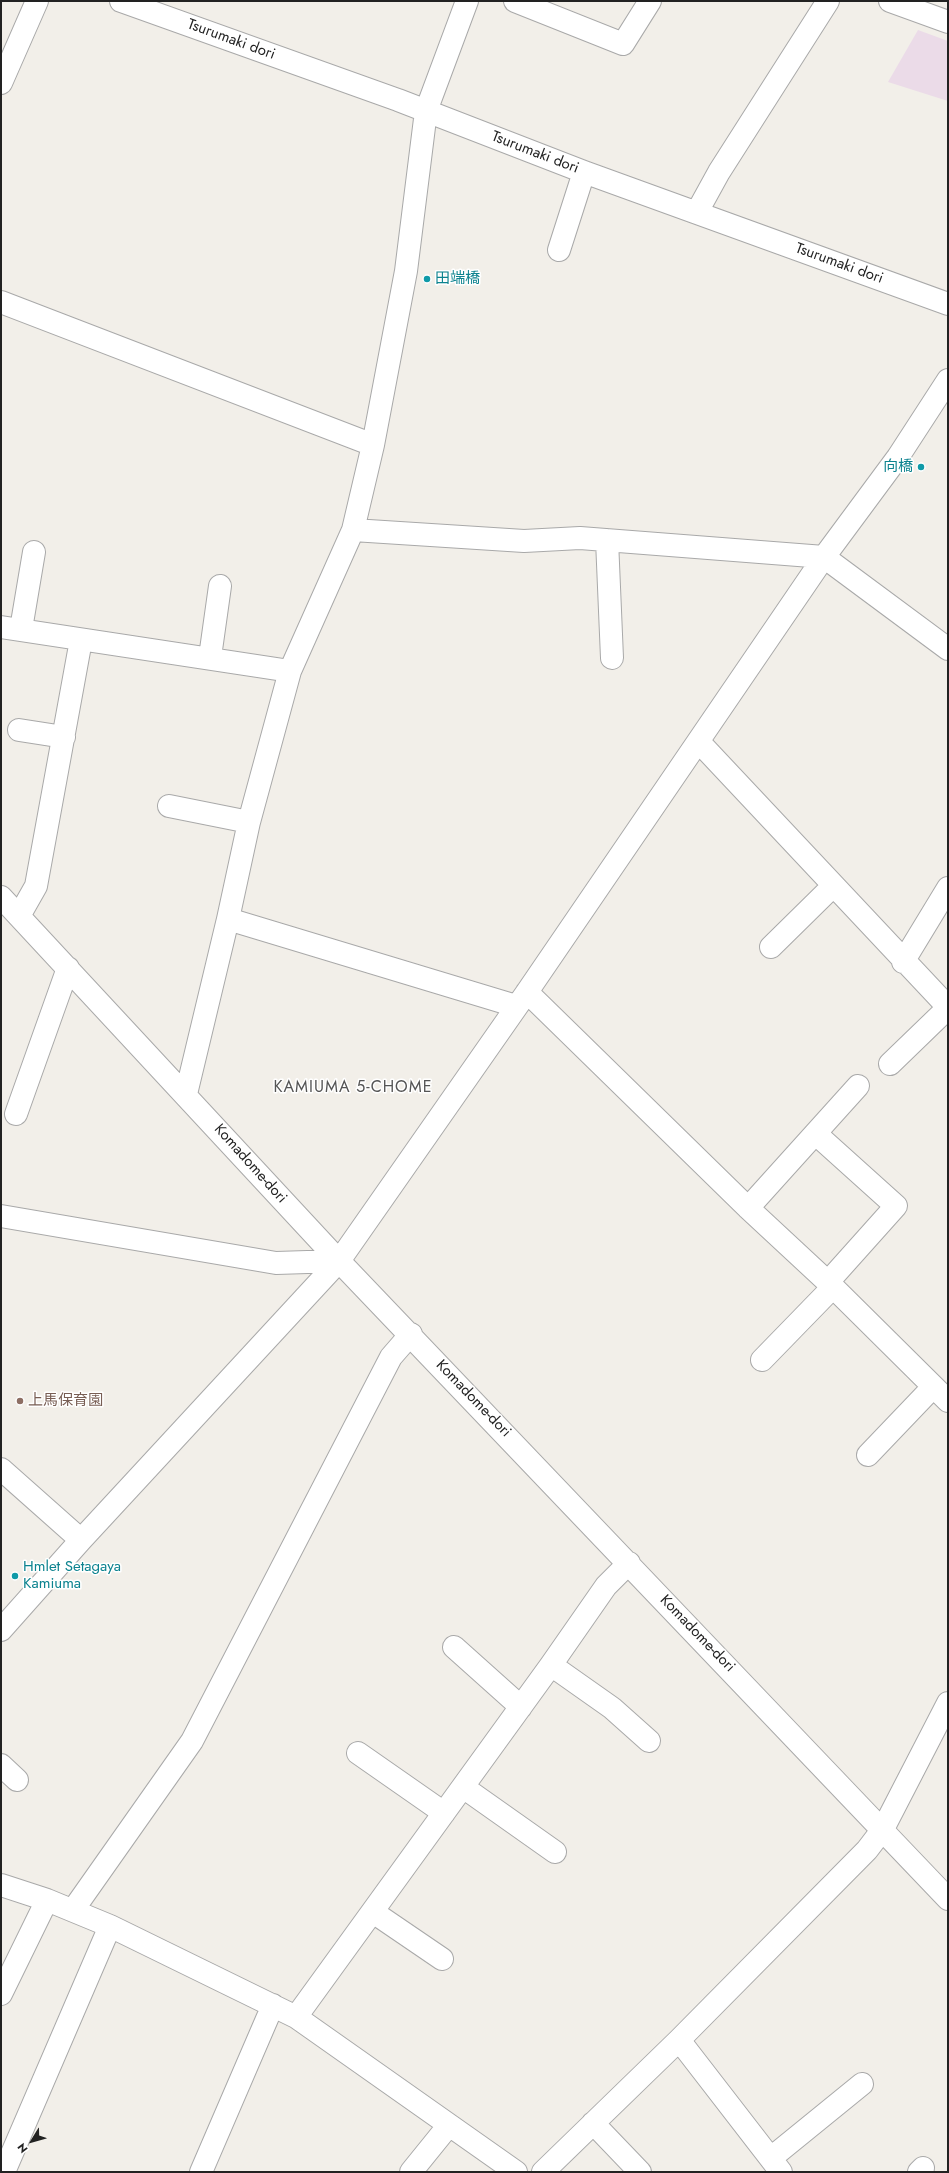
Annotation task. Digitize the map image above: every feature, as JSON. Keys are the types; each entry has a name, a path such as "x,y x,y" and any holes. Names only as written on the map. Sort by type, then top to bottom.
{"street":[{"path":"1,83 36,1"},
{"name":"Tsurumaki dori","path":"121,1 426,111 584,172 948,304"},
{"path":"186,1094 228,919 249,822 290,671 353,530 373,445 406,272 426,111 467,1"},
{"path":"515,1 623,44 650,1"},
{"path":"697,212 719,172 828,1"},
{"path":"890,1 948,22"},
{"path":"559,250 584,172"},
{"path":"1,302 373,445"},
{"path":"1,1630 81,1540 339,1261 522,999 824,557 898,457 948,380"},
{"path":"353,530 524,541 580,538 824,557 948,649"},
{"path":"607,540 612,658"},
{"path":"34,552 11,628 82,640 210,657 290,671"},
{"path":"210,657 220,586"},
{"path":"19,916 36,886 82,640"},
{"path":"19,730 64,737"},
{"path":"699,742 948,1008 890,1064"},
{"path":"169,806 249,822"},
{"path":"772,947 833,886"},
{"path":"904,962 948,888"},
{"name":"Komadome-dori","path":"1,897 186,1094 339,1261 411,1334 884,1829 948,1898"},
{"path":"228,919 522,999 830,1285 940,1394 868,1455"},
{"path":"16,1114 68,968"},
{"path":"748,1208 858,1086"},
{"path":"762,1360 830,1285 896,1206 816,1134"},
{"path":"1,1216 276,1263 339,1261"},
{"path":"73,1910 192,1741 391,1357 411,1334"},
{"path":"1,1469 81,1540"},
{"path":"296,2017 521,1707 606,1586 629,1563"},
{"path":"454,1647 521,1707"},
{"path":"551,1665 612,1708 648,1741"},
{"path":"543,2172 679,2040 867,1850 884,1829 948,1703"},
{"path":"358,1753 444,1813"},
{"path":"1,1765 16,1780"},
{"path":"463,1787 555,1852"},
{"path":"1,1885 48,1900 110,1926 296,2017 516,2172"},
{"path":"1,1994 48,1900"},
{"path":"373,1912 442,1959"},
{"path":"4,2172 110,1926"},
{"path":"201,2172 273,2005"},
{"path":"679,2040 776,2165 862,2084"},
{"path":"593,2123 640,2172"},
{"path":"411,2172 448,2125"}],"shaded area":[{"path":"918,30 948,41 948,101 888,82"}],"place":[{"name":"田端橋","path":"427,279"},
{"name":"向橋","path":"921,467"},
{"name":"上馬保育園","path":"20,1401"},
{"name":"Hmlet Setagaya Kamiuma","path":"15,1576"}],"district":[{"name":"KAMIUMA 5-CHOME","path":"353,1088"}]}
